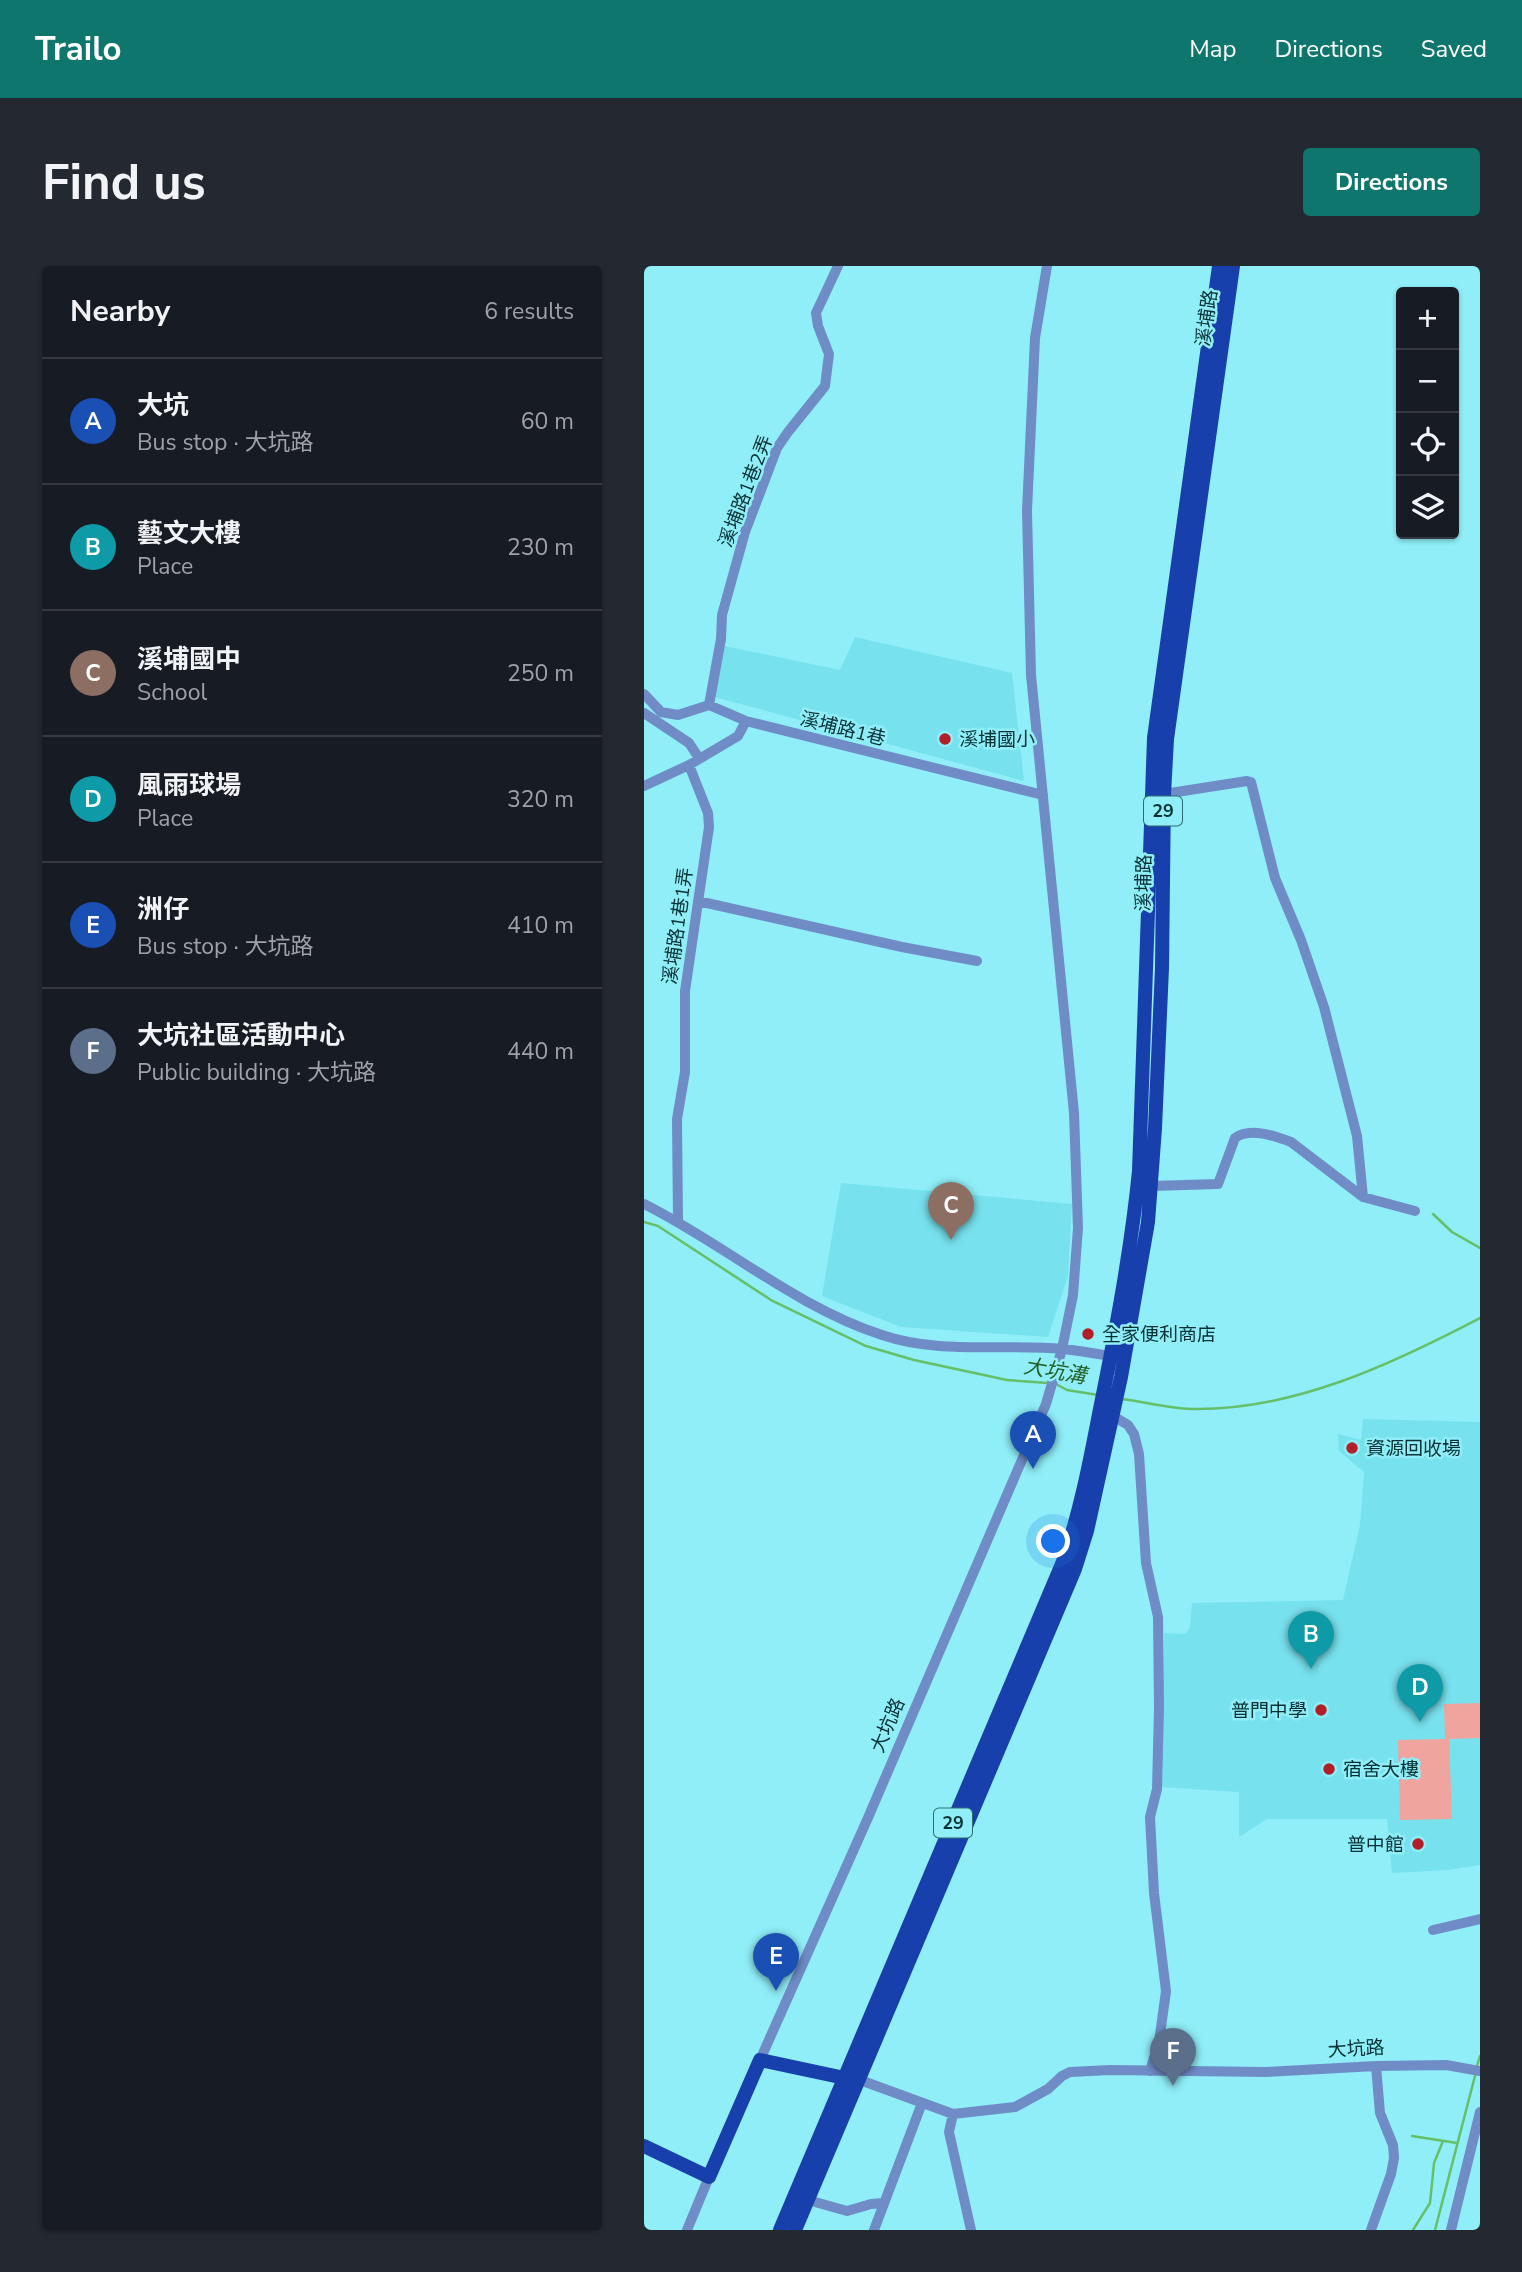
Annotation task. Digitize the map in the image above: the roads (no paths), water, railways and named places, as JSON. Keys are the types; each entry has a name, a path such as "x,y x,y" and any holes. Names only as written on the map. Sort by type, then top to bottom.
{"main road":[{"name":"溪埔路","path":"1118,1358 1139,1171 1154,738 1219,266"},
{"name":"溪埔路","path":"1106,1414 1148,1222 1162,968 1167,739 1233,266"},
{"name":"29","path":"795,2230 852,2079 1062,1564 1075,1528 1106,1414"},
{"name":"大坑路","path":"709,2177 760,2060 852,2079"},
{"name":"29","path":"780,2230 852,2079"},
{"path":"644,2146 709,2177"}],"street":[{"name":"溪埔路1巷2弄","path":"709,705 721,639 722,615 745,532 778,448 825,386 829,354 816,313 838,266"},
{"path":"1046,266 1035,338 1027,511 1031,675 1062,975 1078,1180 1073,1295 1062,1349"},
{"path":"644,694 661,712 678,715 709,705"},
{"name":"溪埔路1巷","path":"709,705 746,721 1043,795"},
{"name":"溪埔路1巷1弄","path":"644,713 689,743 708,813 709,827 685,991 685,1072 677,1119 678,1221"},
{"path":"644,786 738,736 746,721"},
{"path":"1164,794 1247,780 1251,782 1275,878 1301,940 1324,1007 1357,1136 1363,1197"},
{"path":"698,901 977,961"},
{"path":"1151,1186 1218,1184 1235,1138 1241,1133 1254,1133 1292,1142 1363,1197 1415,1210"},
{"path":"644,1204 678,1221 761,1275 833,1314 883,1335 932,1346 1062,1349 1118,1358"},
{"name":"大坑路","path":"760,2060 867,1820 1046,1404 1062,1349"},
{"path":"1106,1414 1128,1425 1134,1434 1139,1454 1146,1563 1158,1618 1157,1789 1150,1817 1154,1893 1166,1991 1159,2042 1150,2071"},
{"path":"1433,1930 1480,1919"},
{"name":"大坑路","path":"852,2079 953,2114 1015,2107 1040,2095 1062,2076 1070,2073 1266,2072 1447,2065 1480,2071"},
{"path":"1371,2230 1394,2158 1393,2144 1380,2113 1376,2066"},
{"path":"874,2230 922,2103"},
{"path":"1451,2230 1480,2112"},
{"path":"953,2114 948,2132 971,2230"},
{"name":"大坑路","path":"687,2230 709,2177"},
{"path":"807,2200 847,2211 883,2203"}],"waterway":[{"path":"1433,1214 1452,1232 1480,1248"},
{"name":"大坑溝","path":"644,1222 658,1226 771,1300 866,1346 914,1360 1007,1380 1048,1383"},
{"name":"大坑溝","path":"1122,1399 1191,1409 1229,1408 1267,1402 1304,1393 1377,1368 1480,1318"},
{"name":"大坑溝","path":"1054,1383 1067,1390 1098,1395"},
{"path":"1477,2066 1480,2056"},
{"path":"1435,2230 1476,2072"},
{"path":"1412,2136 1457,2143"},
{"path":"1413,2230 1430,2203 1434,2163 1443,2141"}],"place":[{"name":"溪埔國小","path":"945,739"},
{"name":"溪埔國中","path":"951,1240"},
{"name":"全家便利商店","path":"1088,1334"},
{"name":"資源回收場","path":"1352,1448"},
{"name":"大坑","path":"1033,1469"},
{"name":"藝文大樓","path":"1311,1669"},
{"name":"普門中學","path":"1321,1710"},
{"name":"風雨球場","path":"1420,1722"},
{"name":"宿舍大樓","path":"1329,1769"},
{"name":"普中館","path":"1418,1844"},
{"name":"洲仔","path":"776,1991"},
{"name":"大坑社區活動中心","path":"1173,2086"}]}
